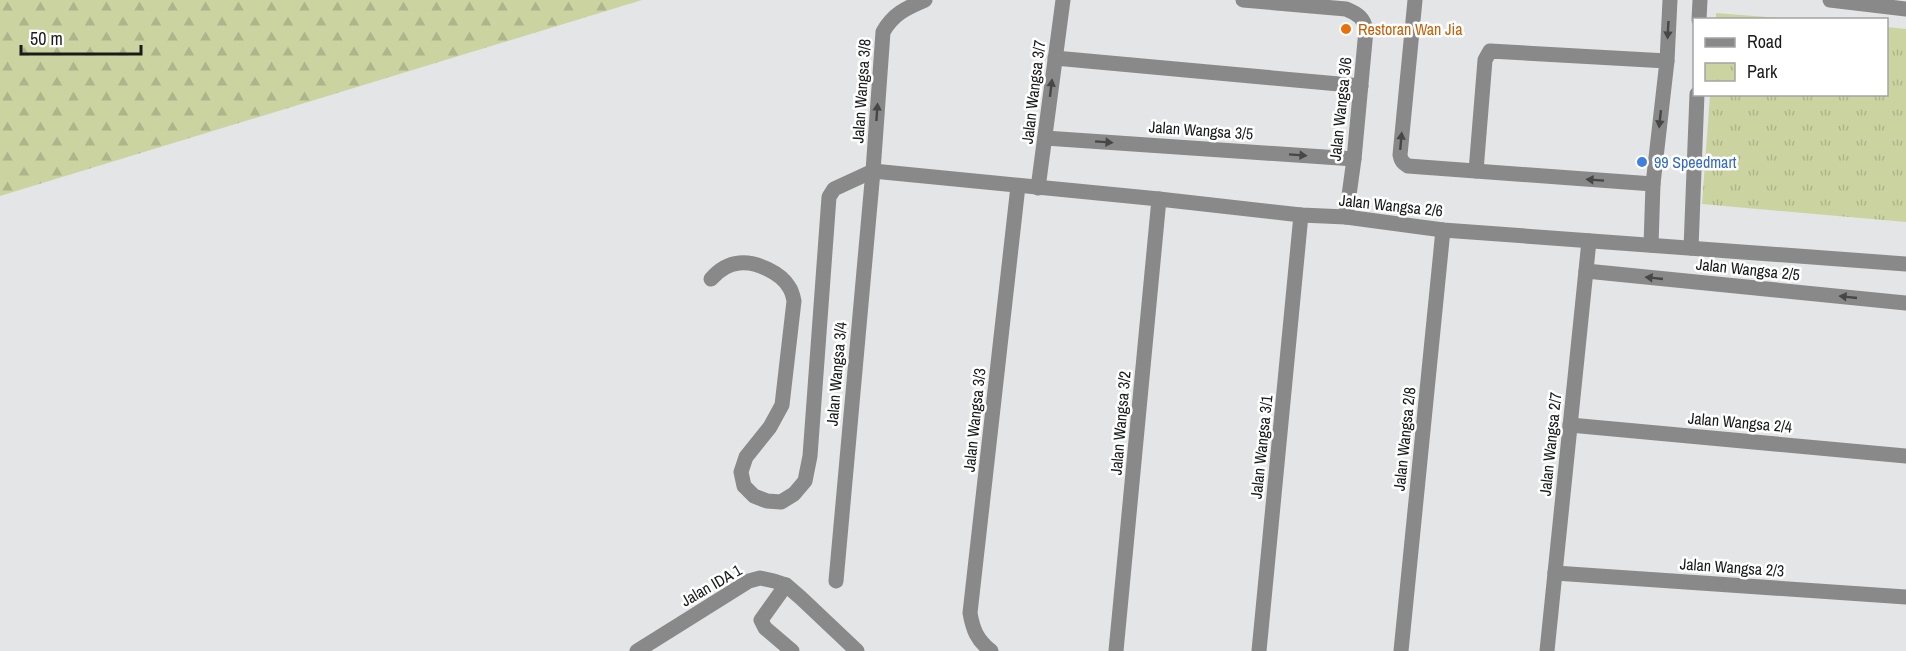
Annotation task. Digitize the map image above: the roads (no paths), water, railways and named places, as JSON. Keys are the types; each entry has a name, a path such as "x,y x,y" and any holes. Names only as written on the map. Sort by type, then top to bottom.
{"street":[{"name":"Jalan Wangsa 3/8","path":"873,171 883,32 890,20 902,11 925,0"},
{"name":"Jalan Wangsa 3/7","path":"1038,188 1063,0"},
{"name":"Jalan Wangsa 3/6","path":"1243,0 1278,1 1346,9 1361,16 1365,22 1354,159 1346,217"},
{"path":"1415,0 1401,160 1408,166 1653,184"},
{"path":"1651,245 1653,184 1667,61 1670,0"},
{"path":"1699,18 1700,0"},
{"path":"1830,0 1906,9"},
{"path":"1476,171 1485,60 1490,51 1667,61"},
{"path":"1055,58 1361,86"},
{"path":"1691,248 1696,96"},
{"name":"Jalan Wangsa 3/5","path":"1045,138 1354,159"},
{"name":"Jalan Wangsa 2/6","path":"873,171 1301,215 1346,217 1443,230 1906,264"},
{"path":"711,279 728,266 740,263 753,264 778,276 789,286 794,301 782,405 770,427 746,457 741,472 744,486 754,496 767,501 782,502 794,494 805,481 810,456 829,197 834,189 873,171"},
{"name":"Jalan Wangsa 3/4","path":"836,581 873,171"},
{"name":"Jalan Wangsa 3/3","path":"991,651 982,644 973,630 970,613 1018,186"},
{"name":"Jalan Wangsa 3/2","path":"1116,651 1160,199"},
{"name":"Jalan Wangsa 3/1","path":"1259,651 1301,215"},
{"name":"Jalan Wangsa 2/8","path":"1401,651 1443,230"},
{"name":"Jalan Wangsa 2/7","path":"1547,651 1588,241"},
{"name":"Jalan Wangsa 2/5","path":"1586,272 1906,303"},
{"name":"Jalan Wangsa 2/4","path":"1570,425 1906,456"},
{"name":"Jalan Wangsa 2/3","path":"1555,573 1906,597"},
{"name":"Jalan IDA 1","path":"637,651 749,580 760,578 786,585 857,651"},
{"path":"786,585 761,620 765,628 792,651"}],"place":[{"name":"Restoran Wan Jia","path":"1346,29"},
{"name":"99 Speedmart","path":"1642,162"}]}
